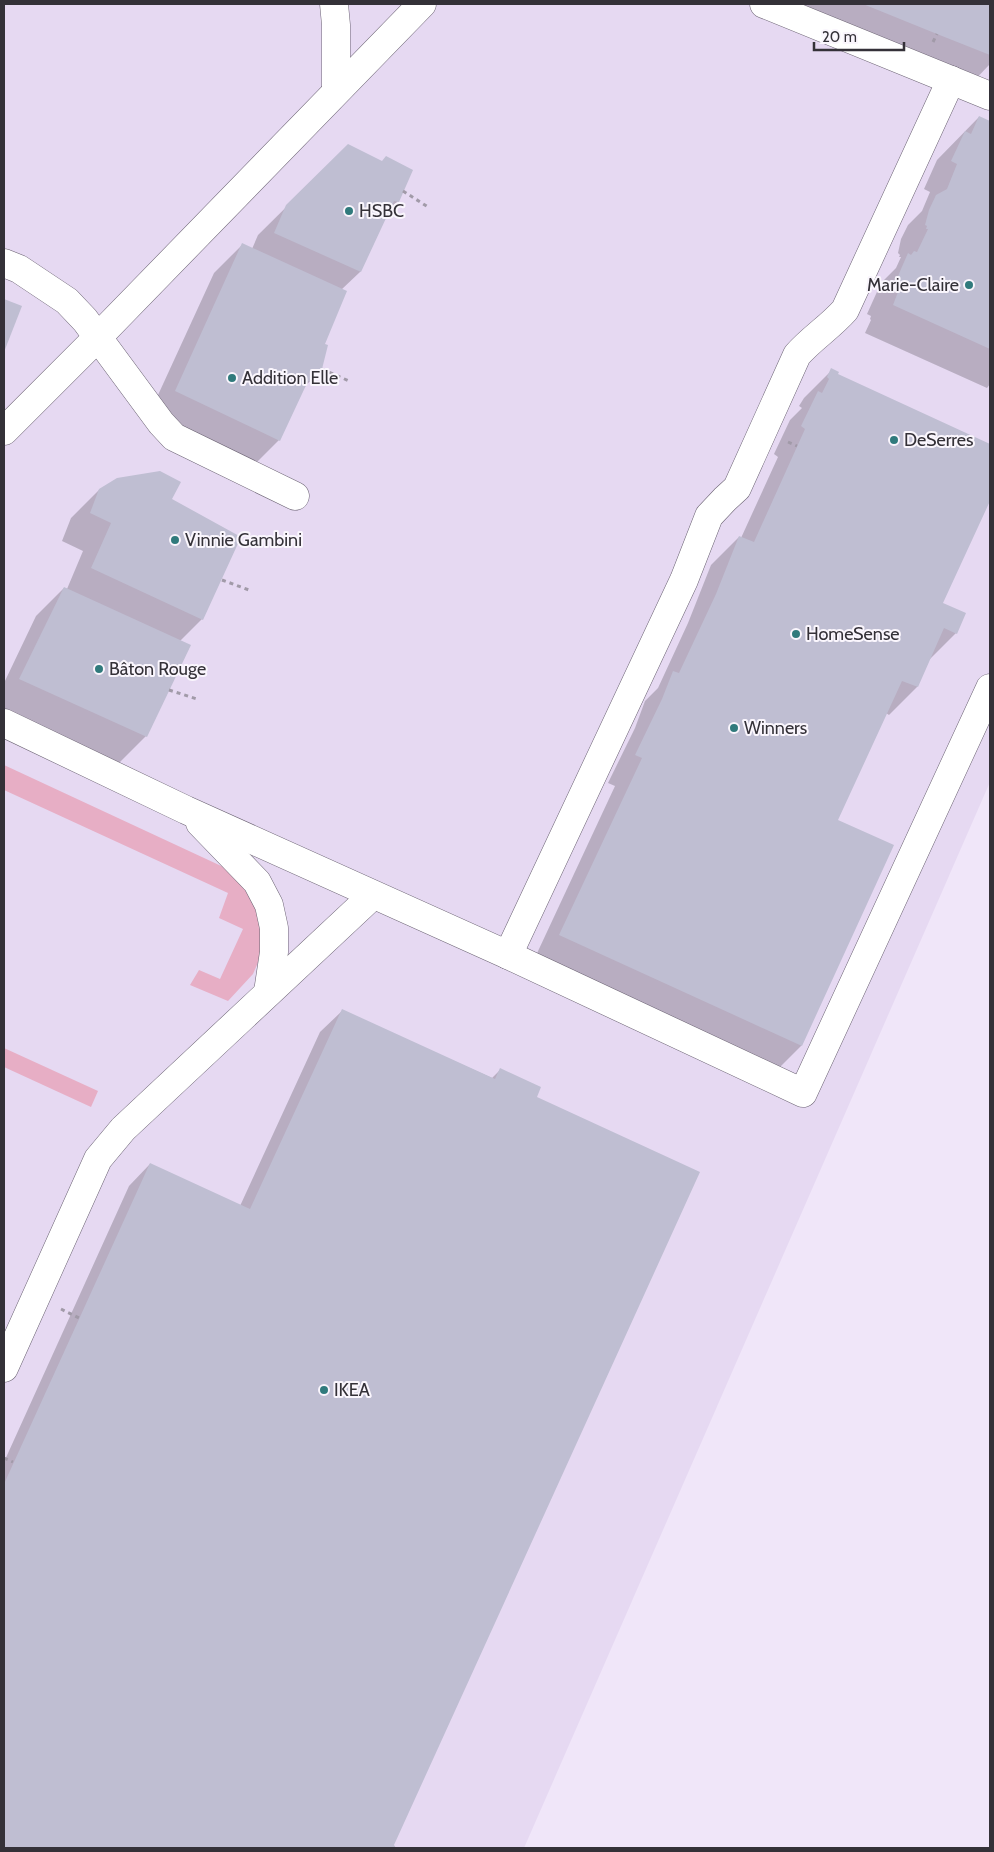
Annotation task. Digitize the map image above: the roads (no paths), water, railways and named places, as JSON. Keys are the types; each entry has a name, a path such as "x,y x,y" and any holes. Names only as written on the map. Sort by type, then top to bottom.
{"street":[{"path":"334,4 336,25 336,92"},
{"path":"4,431 98,338 422,4"},
{"path":"764,4 990,96"},
{"path":"508,955 684,580 709,516 738,488 798,355 809,341 834,322 844,310 950,80"},
{"path":"4,262 19,269 68,301 161,423 174,437 295,496"},
{"path":"5,723 186,810 508,955 803,1093 990,688"},
{"path":"186,810 252,876 269,905 274,928 274,952 268,992"},
{"path":"4,1368 98,1159 123,1128 373,895"}],"place":[{"name":"HSBC","path":"349,211"},
{"name":"Marie-Claire","path":"969,285"},
{"name":"Addition Elle","path":"232,378"},
{"name":"DeSerres","path":"894,440"},
{"name":"Vinnie Gambini","path":"175,540"},
{"name":"HomeSense","path":"796,634"},
{"name":"Bâton Rouge","path":"99,669"},
{"name":"Winners","path":"734,728"},
{"name":"IKEA","path":"324,1390"}]}
